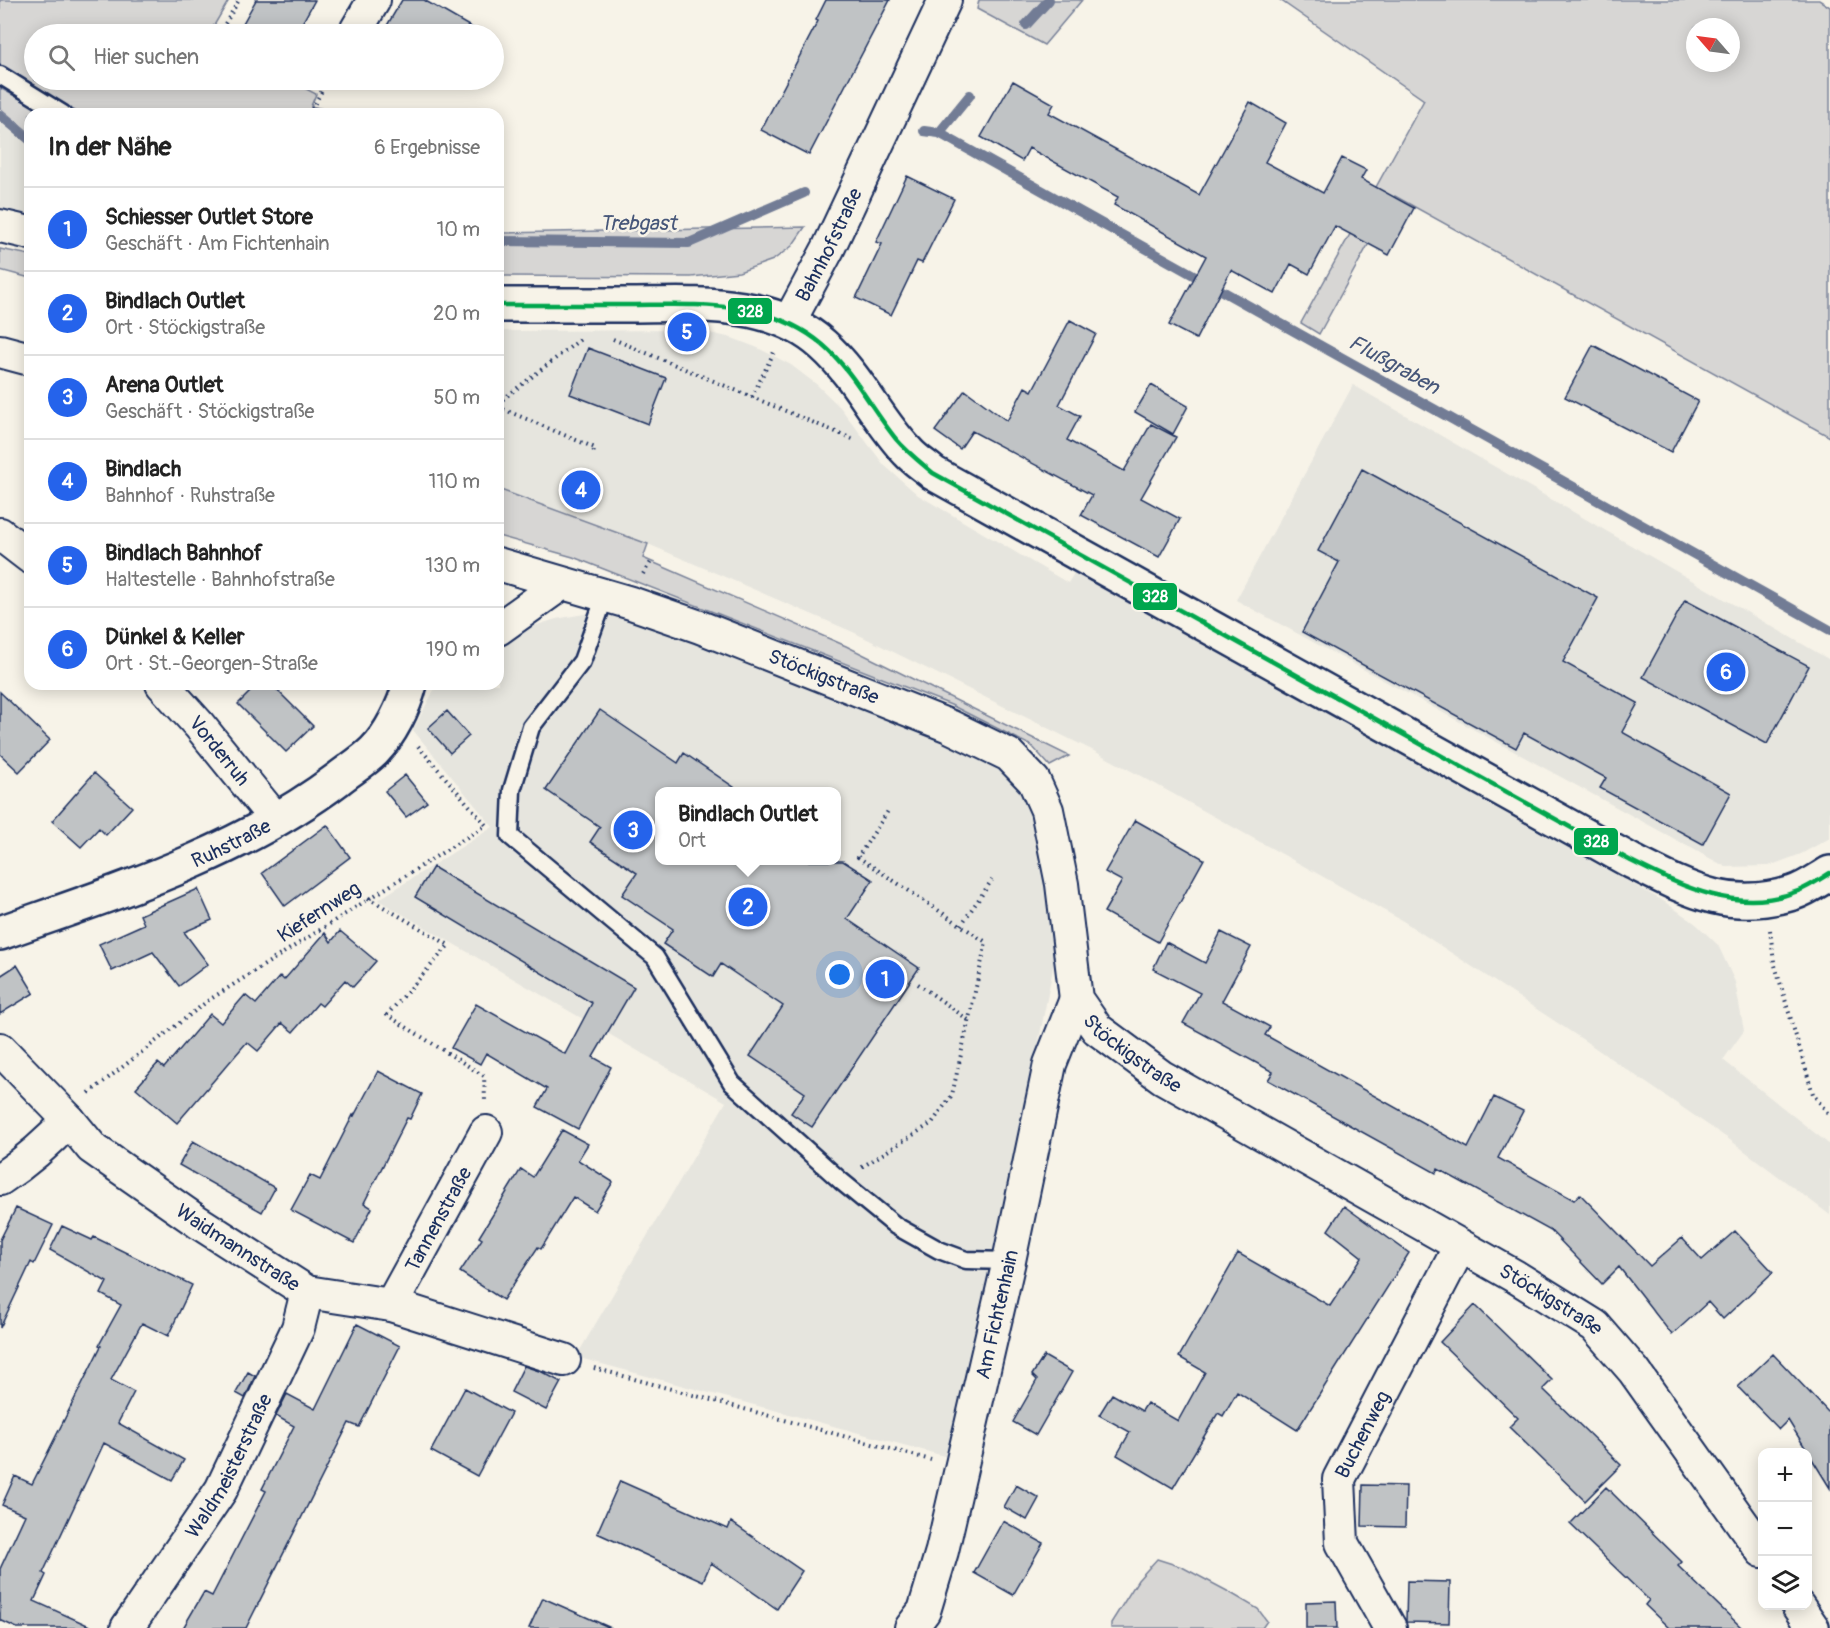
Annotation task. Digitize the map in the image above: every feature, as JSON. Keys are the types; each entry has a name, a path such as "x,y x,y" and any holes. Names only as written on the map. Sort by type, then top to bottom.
{"street":[{"path":"360,24 374,0"},
{"name":"Bahnhofstraße","path":"504,305 729,307 760,312 789,322 828,249 945,0"},
{"path":"0,226 24,232"},
{"path":"789,322 822,344 857,382 908,453 933,473 1630,861 1683,887 1716,898 1742,901 1795,893 1830,873"},
{"path":"0,351 24,357"},
{"path":"0,534 24,552"},
{"path":"504,566 561,584"},
{"path":"504,625 561,584"},
{"name":"Stöckigstraße","path":"561,584 700,627 949,726 1009,755 1034,781 1047,810 1062,884 1076,999 1097,1029 1162,1077 1516,1277 1595,1326 1634,1371 1758,1545"},
{"name":"Vorderruh","path":"167,690 199,725 276,820"},
{"name":"Ruhstraße","path":"0,933 201,858 276,820 321,792 374,751 396,721 408,690"},
{"name":"Am Fichtenhain","path":"911,1628 924,1611 942,1551 1009,1261 1050,1064 1076,999"},
{"name":"Waidmannstraße","path":"0,1050 69,1120 92,1148 198,1222 307,1292 390,1305 564,1360"},
{"path":"0,1179 21,1166 69,1120"},
{"name":"Tannenstraße","path":"390,1305 486,1132"},
{"name":"Buchenweg","path":"1390,1628 1342,1543 1339,1479 1460,1246"},
{"name":"Waldmeisterstraße","path":"127,1628 221,1490 298,1328 307,1292"},
{"path":"1801,1610 1813,1628"}],"lane":[{"path":"0,75 24,90"},
{"path":"24,90 53,108"},
{"path":"605,596 582,661 531,727 512,790 510,837 655,957 732,1083 841,1180 896,1226 939,1250 966,1260 1009,1261"}],"path":[{"path":"225,24 239,0"},
{"path":"312,108 322,90"},
{"path":"752,397 789,322"},
{"path":"603,335 858,442"},
{"path":"504,398 582,338"},
{"path":"504,410 595,448 592,455"},
{"name":"Kiefernweg","path":"69,1120 81,1100 209,999 486,825 396,721"},
{"path":"841,1180 932,1123 952,1095 986,942 858,857 888,811"},
{"path":"961,926 992,880"},
{"path":"368,898 449,945 387,1015 484,1076 486,1132"},
{"path":"1766,899 1774,962 1813,1094 1830,1116"},
{"path":"918,984 970,1021"},
{"path":"564,1360 961,1468"}],"shaded area":[{"path":"0,0 229,0 215,24 24,24 24,80 0,66"},
{"path":"979,0 1082,0 1044,45 977,9"},
{"path":"1280,0 1819,0 1830,7 1830,437 1395,196 1319,334 1301,323 1424,100"},
{"path":"0,88 37,108 24,108 24,128 0,108"},
{"path":"40,90 308,90 316,94 311,106 319,108 70,108"},
{"path":"0,122 24,141 24,216 0,210"},
{"path":"805,227 792,246 773,260 739,272 691,277 504,276 504,233"},
{"path":"0,249 24,254 24,276 0,270"},
{"path":"697,330 732,338 758,348 791,365 816,384 840,407 884,465 918,495 1068,583 1074,573 1665,902 1696,924 1718,945 1735,982 1744,1031 1723,1060 1830,1145 1830,1215 1730,1140 1403,921 1150,781 853,632 648,544 504,491 504,331"},
{"path":"1353,385 1830,660 1830,838 1801,854 1769,866 1726,867 1236,600"},
{"path":"504,491 648,544 643,558 846,646 1069,756 1050,766 1032,746 951,705 573,557 504,538"},
{"path":"601,611 696,641 943,740 999,767 1021,787 1035,813 1057,948 1017,1151 948,1457 576,1357 726,1102 378,900 493,827 413,730 434,690 504,690 504,641 518,631 556,619"},
{"path":"1157,1559 1182,1567 1229,1592 1258,1609 1267,1621 1262,1628 1111,1628 1111,1623 1138,1580"}],"building":[{"path":"256,0 315,0 302,24 243,24"},
{"path":"402,0 424,0 466,24 388,24"},
{"path":"826,0 890,0 809,155 761,130 818,21 816,20"},
{"path":"1013,81 1054,104 1049,113 1199,195 1250,102 1286,123 1265,162 1323,193 1342,158 1366,170 1361,179 1414,208 1389,255 1335,226 1309,274 1291,264 1275,294 1231,270 1196,339 1169,325 1206,256 1114,205 1118,197 1029,148 1022,161 981,137"},
{"path":"907,176 954,199 922,263 917,261 891,315 856,298 882,244 876,242"},
{"path":"1070,320 1096,334 1059,405 1080,416 1067,440 1124,471 1151,424 1176,437 1141,498 1180,519 1159,557 1081,515 1092,495 972,431 960,449 935,431 965,390 1007,421 1025,387 1032,391"},
{"path":"1593,345 1698,401 1671,452 1565,397"},
{"path":"588,348 666,378 648,424 570,394"},
{"path":"1151,385 1188,406 1173,434 1135,412"},
{"path":"1362,469 1598,598 1563,662 1638,703 1622,732 1731,793 1703,844 1600,788 1606,778 1524,733 1516,748 1302,632 1339,562 1318,551"},
{"path":"1685,600 1809,666 1767,744 1643,677"},
{"path":"252,690 277,690 313,726 286,752 238,704"},
{"path":"0,692 50,740 19,772 0,754"},
{"path":"600,710 678,763 684,753 734,787 655,787 655,865 841,865 843,861 873,880 847,919 919,968 812,1127 791,1113 805,1093 750,1056 783,1006 721,964 713,977 663,944 673,929 622,895 637,873 590,842 600,827 546,790"},
{"path":"447,711 469,736 450,753 428,728"},
{"path":"94,773 132,807 106,835 99,828 81,847 52,821"},
{"path":"405,775 427,802 406,817 385,791"},
{"path":"1135,820 1204,859 1158,942 1104,912 1122,881 1105,872"},
{"path":"327,825 350,857 285,906 262,873"},
{"path":"433,867 634,987 593,1057 611,1067 578,1129 537,1107 547,1089 486,1053 480,1064 451,1048 476,1004 565,1054 592,1003 415,897"},
{"path":"198,889 212,920 184,932 208,964 179,986 153,952 112,971 99,944 144,924 140,915"},
{"path":"340,931 376,961 353,987 345,980 322,1006 318,1003 293,1032 282,1023 258,1051 247,1042 177,1123 136,1088 158,1063 164,1068 210,1014 221,1023 245,995 256,1004 280,976 284,980 325,933 331,942"},
{"path":"1221,932 1251,947 1222,1001 1270,1027 1265,1035 1468,1148 1494,1097 1523,1111 1498,1158 1574,1200 1580,1194 1650,1266 1682,1238 1702,1260 1735,1231 1773,1272 1723,1319 1708,1302 1672,1335 1619,1267 1602,1284 1551,1231 1438,1169 1436,1173 1268,1080 1273,1072 1183,1023 1200,993 1153,969 1166,942 1205,963"},
{"path":"17,965 34,993 0,1014 0,976"},
{"path":"378,1071 422,1094 410,1119 407,1118 364,1203 372,1208 354,1243 291,1210 310,1175 320,1180"},
{"path":"562,1130 588,1144 578,1160 613,1182 595,1211 573,1197 541,1249 538,1247 503,1300 460,1272 482,1239 479,1237 521,1169 533,1177"},
{"path":"193,1141 275,1188 262,1212 179,1165"},
{"path":"1344,1206 1409,1253 1297,1430 1237,1392 1223,1416 1218,1413 1173,1488 1117,1455 1130,1432 1099,1415 1112,1394 1142,1411 1147,1403 1178,1421 1205,1372 1179,1357 1238,1253 1330,1306 1362,1257 1328,1230"},
{"path":"16,1208 53,1225 34,1264 31,1262 0,1328 0,1240"},
{"path":"62,1226 92,1240 94,1237 192,1285 168,1336 142,1323 111,1380 134,1392 118,1423 184,1460 172,1480 104,1443 43,1573 46,1575 34,1601 94,1628 17,1628 0,1620 0,1569 25,1515 2,1505 15,1476 32,1484 101,1346 99,1345 121,1305 101,1294 107,1282 50,1250"},
{"path":"1475,1305 1552,1380 1543,1389 1621,1465 1585,1501 1509,1427 1518,1418 1440,1342"},
{"path":"357,1324 400,1346 359,1427 349,1423 246,1628 183,1628 204,1592 212,1596 266,1491 262,1489 294,1426 276,1416 287,1394 315,1409"},
{"path":"1773,1354 1830,1414 1830,1488 1812,1459 1812,1448 1805,1448 1788,1420 1779,1429 1738,1387"},
{"path":"1044,1356 1072,1372 1036,1435 1013,1422 1037,1380 1032,1375"},
{"path":"524,1366 561,1382 546,1410 511,1392"},
{"path":"248,1372 255,1376 245,1398 236,1393"},
{"path":"465,1388 511,1413 477,1476 431,1451"},
{"path":"620,1481 728,1529 731,1522 802,1571 777,1609 711,1563 703,1581 597,1533"},
{"path":"1016,1485 1039,1498 1027,1520 1004,1507"},
{"path":"1363,1485 1406,1486 1405,1527 1362,1526"},
{"path":"1606,1487 1682,1562 1678,1566 1742,1628 1669,1628 1645,1605 1649,1600 1570,1524"},
{"path":"1003,1521 1043,1543 1013,1595 974,1573"},
{"path":"1407,1581 1450,1582 1449,1623 1406,1622"},
{"path":"543,1598 611,1628 529,1628"},
{"path":"1336,1601 1337,1628 1306,1628 1306,1602"}],"waterway":[{"path":"1026,25 1049,0"},
{"path":"939,133 970,95"},
{"name":"Trebgast","path":"0,115 24,135"},
{"name":"Flußgraben","path":"924,131 939,133 1830,630"},
{"name":"Trebgast","path":"504,241 689,243 804,193"}],"transit line":[{"name":"328","path":"504,305 703,305 729,307 778,319 801,330 834,355 896,439 933,473 1631,861 1691,888 1733,899 1776,898 1802,889 1830,873"}],"place":[{"name":"Bindlach Bahnhof","path":"687,332"},
{"name":"Bindlach","path":"581,490"},
{"name":"Dünkel & Keller","path":"1726,672"},
{"name":"Arena Outlet","path":"633,830"},
{"name":"Bindlach Outlet","path":"748,907"},
{"name":"Schiesser Outlet Store","path":"885,979"}]}
